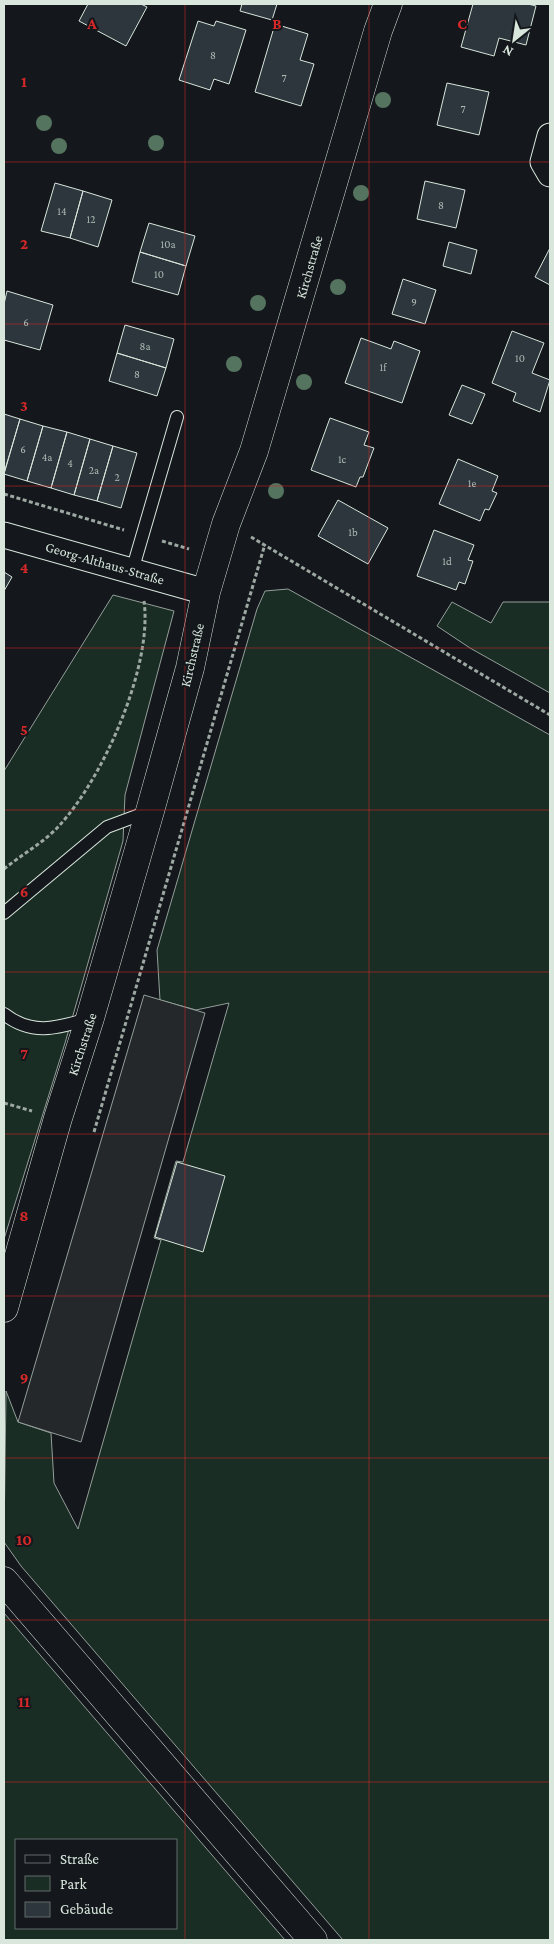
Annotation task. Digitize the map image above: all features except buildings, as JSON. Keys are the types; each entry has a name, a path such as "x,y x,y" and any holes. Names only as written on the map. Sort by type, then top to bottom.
{"street":[{"name":"Kirchstraße","path":"4,1308 58,1118 90,1018 150,811 190,668 206,592 226,524 260,433 388,4"},
{"path":"550,136 542,162 550,174"},
{"name":"Georg-Althaus-Straße","path":"4,535 206,592"},
{"path":"4,1581 313,1940"}],"lane":[{"path":"132,571 177,416"},
{"path":"4,912 107,827 150,811"},
{"path":"4,1014 23,1026 41,1030 52,1029 90,1018"}],"path":[{"path":"4,494 195,550"},
{"path":"226,524 265,544 550,715"},
{"path":"94,1132 265,544"},
{"path":"4,869 57,828 85,794 108,752 128,698 142,651 147,621 143,594"}],"green space":[{"path":"288,589 550,735 550,1940 343,1940 21,1566 4,1542 6,1391 18,1422 51,1433 54,1483 78,1529 161,1240 154,1238 176,1161 183,1162 229,1003 196,1010 160,1000 157,950 257,609 265,591"},
{"path":"113,595 174,611 125,795 123,841 65,1043 4,1239 4,771"},
{"path":"452,602 491,623 503,602 550,602 550,693 470,648 437,626"},
{"path":"4,1613 285,1940 4,1940"}],"shaded area":[{"path":"144,995 205,1013 81,1442 18,1422"}]}
